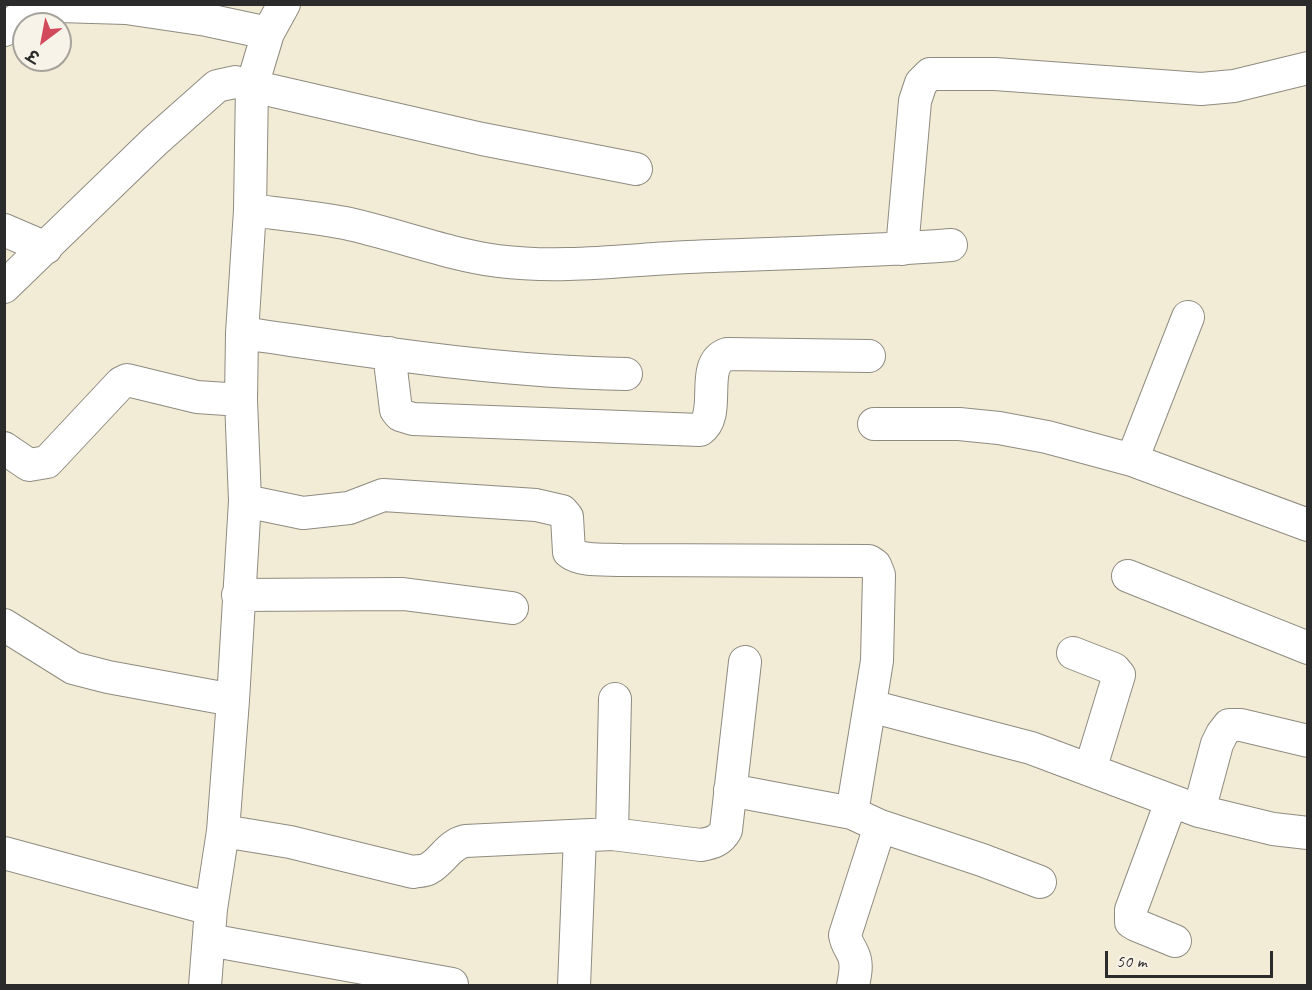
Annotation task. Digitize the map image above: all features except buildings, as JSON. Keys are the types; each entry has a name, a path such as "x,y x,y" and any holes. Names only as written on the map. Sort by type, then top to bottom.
{"street":[{"path":"205,986 211,909 223,831 244,501 242,333 250,210 252,86 268,33 284,4"},
{"path":"4,30 26,13 59,6 126,8 207,20 268,33"},
{"path":"902,249 915,101 921,83 930,74 995,74 1201,89 1234,86 1308,68"},
{"path":"4,287 155,141 217,86 235,82 482,139 636,169"},
{"path":"250,210 345,223 462,254 497,261 530,263 571,264 951,245"},
{"path":"4,230 46,248"},
{"path":"1132,460 1188,317"},
{"path":"242,333 389,354 557,372 626,374"},
{"path":"389,354 396,410 400,415 412,419 700,430 708,421 713,371 715,362 720,356 727,354 869,356"},
{"path":"4,448 29,465 46,462 121,383 127,380 197,397 241,400"},
{"path":"874,424 959,424 999,428 1047,437 1132,460 1308,525"},
{"path":"244,501 303,513 349,508 383,495 536,505 562,511 567,517 569,552 573,556 582,558 869,561 878,569 880,586 877,661 852,813"},
{"path":"1128,576 1308,648"},
{"path":"238,595 403,594 512,608"},
{"path":"4,625 73,668 108,677 233,700"},
{"path":"1073,653 1114,669 1119,675 1090,770"},
{"path":"223,831 290,842 413,872 427,870 450,847 465,841 612,834 701,845 718,840 726,830 745,662"},
{"path":"612,834 615,699"},
{"path":"870,706 1031,748 1185,806 1273,829 1308,833"},
{"path":"1175,941 1131,922 1131,910 1222,734 1229,725 1241,725 1308,741"},
{"path":"730,790 852,813 880,826 1040,882"},
{"path":"853,986 856,970 855,957 847,945 845,935 880,826"},
{"path":"574,986 580,836"},
{"path":"4,852 211,909"},
{"path":"209,940 452,984"}]}
